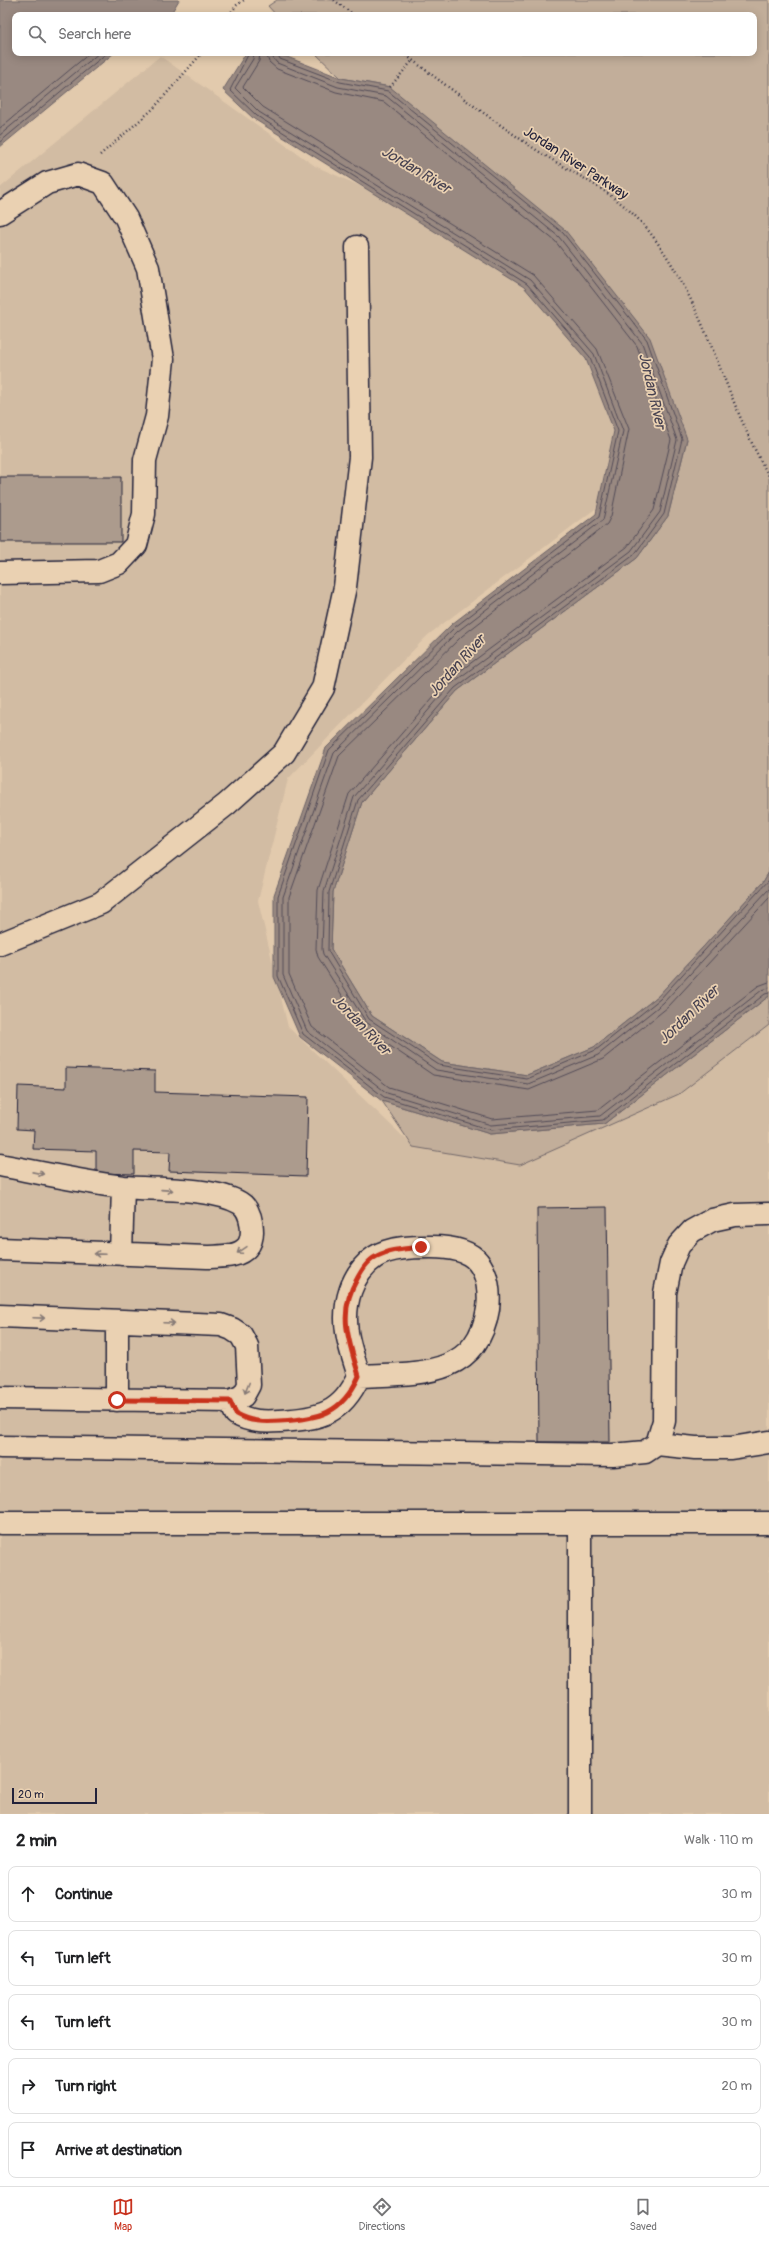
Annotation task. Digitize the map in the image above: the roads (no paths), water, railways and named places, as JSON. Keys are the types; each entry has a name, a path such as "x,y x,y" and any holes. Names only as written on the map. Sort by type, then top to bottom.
{"lane":[{"path":"0,213 46,183 78,174 103,184 126,218 148,268 163,360 157,416 145,460 144,514 136,545 119,563 99,571 0,573"},
{"path":"0,944 101,904 227,804 284,753 323,688 345,587 360,456 357,247"},
{"path":"0,1165 122,1186 205,1193 230,1198 242,1204 249,1215 252,1234 247,1247 235,1255 207,1257 0,1249"},
{"path":"121,1254 122,1186"},
{"path":"0,1447 613,1455 645,1452 657,1444 664,1421 665,1293 671,1263 680,1245 692,1231 712,1220 735,1215 769,1214"},
{"path":"230,1401 236,1414 254,1421 308,1420 326,1414 338,1406 352,1390 359,1376 347,1333 345,1309 351,1289 363,1268 376,1256 393,1250 421,1247 444,1247 464,1252 478,1262 486,1275 488,1305 486,1322 477,1342 464,1357 444,1368 406,1374 359,1376"},
{"path":"0,1316 221,1325 232,1329 241,1335 247,1346 249,1385 243,1396 230,1401 0,1398"},
{"path":"117,1321 117,1400"},
{"path":"657,1444 696,1448 731,1448 769,1442"},
{"path":"0,1524 769,1523"},
{"path":"580,1524 580,1814"}],"water":[{"path":"0,0 179,0 172,12 12,12 12,56 110,56 0,147"},
{"name":"Jordan River","path":"244,56 285,56 341,78 390,87 565,230 650,338 687,439 668,516 637,558 457,691 362,802 333,892 331,949 372,1016 442,1062 527,1075 594,1047 658,996 763,882 769,872 769,996 604,1124 490,1134 382,1101 300,1037 274,977 274,895 326,748 452,624 596,514 614,431 586,359 524,287 254,119 223,90"}]}
